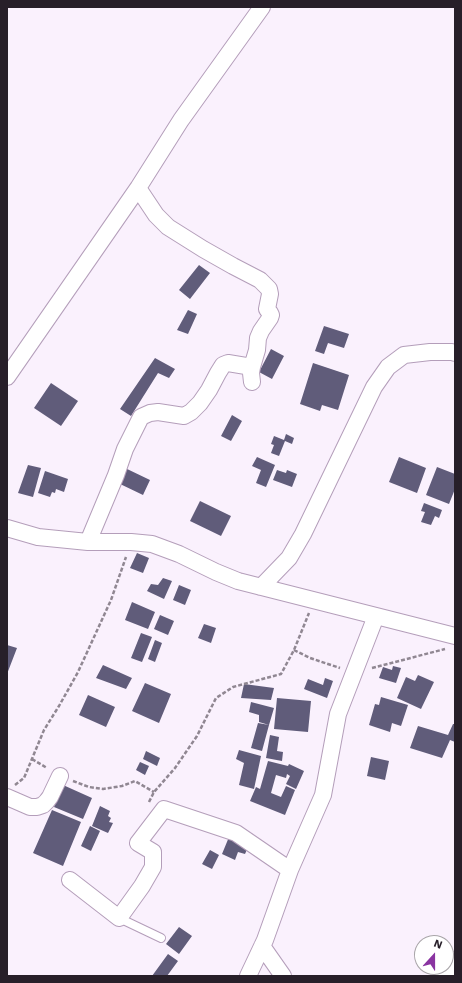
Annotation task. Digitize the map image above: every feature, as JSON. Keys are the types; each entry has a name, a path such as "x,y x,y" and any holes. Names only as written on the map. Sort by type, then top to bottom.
{"street":[{"path":"7,377 138,188 181,120 262,7"},
{"path":"88,542 116,475 125,449 141,417 150,413 158,412 184,416 191,412 200,403 223,366 228,363 234,363 252,374 258,338 271,315 267,309 270,289 260,280 209,253 168,227 156,215 138,188"},
{"path":"261,587 289,558 303,534 374,387 388,367 404,355 430,352 455,353"},
{"path":"7,528 38,537 88,542 131,542 152,544 179,554 238,581 455,636"},
{"path":"248,976 262,946 290,870 323,795 338,714 376,616"},
{"path":"9,792 30,807 37,807 43,805 50,797 60,776"},
{"path":"70,880 119,918 142,886 153,867 153,852 138,843 164,809 236,833 290,870"},
{"path":"262,946 283,976"},
{"path":"443,976 455,960"}],"lane":[{"path":"119,918 161,938"}],"path":[{"path":"9,792 24,778 44,730 78,672 111,600 131,542"},
{"path":"148,803 154,792 175,768 198,736 216,698 233,687 281,674 294,650 314,600"},
{"path":"32,759 60,776 89,787 103,789 135,782 154,792"}],"building":[{"path":"199,265 210,273 190,299 179,290"},
{"path":"188,310 197,314 188,334 177,330"},
{"path":"324,326 349,334 344,348 328,343 324,354 315,351"},
{"path":"271,349 284,356 272,379 259,372"},
{"path":"155,358 175,369 169,378 158,373 131,416 120,409"},
{"path":"313,363 349,375 338,410 322,405 320,411 300,404"},
{"path":"51,383 78,401 61,426 34,408"},
{"path":"232,415 242,421 231,441 221,436"},
{"path":"286,434 294,438 292,444 285,441 279,456 271,453 274,445 271,444 274,436 284,440"},
{"path":"257,457 275,465 266,487 256,483 261,470 252,466"},
{"path":"399,457 426,468 417,493 389,482"},
{"path":"28,465 41,468 33,497 18,493"},
{"path":"437,467 455,474 455,489 449,504 426,495"},
{"path":"125,468 150,480 143,495 118,483"},
{"path":"277,470 286,473 287,470 297,474 292,487 273,480"},
{"path":"45,471 68,479 64,492 56,489 55,493 52,492 50,497 38,493"},
{"path":"200,501 231,516 221,536 190,521"},
{"path":"424,503 442,510 439,518 435,516 431,525 421,522 425,512 421,511"},
{"path":"137,553 149,558 143,573 130,568"},
{"path":"163,578 172,581 164,599 147,591 151,584 158,585"},
{"path":"179,585 191,590 185,605 173,600"},
{"path":"132,602 155,612 148,629 125,620"},
{"path":"160,615 174,621 168,635 154,629"},
{"path":"204,624 216,628 211,643 198,638"},
{"path":"141,633 152,637 142,662 131,658"},
{"path":"155,640 162,643 155,662 148,659"},
{"path":"7,645 17,648 7,674"},
{"path":"103,665 132,678 126,689 96,678"},
{"path":"393,666 401,668 396,683 379,678 383,667 392,670"},
{"path":"418,675 434,682 421,709 397,698 406,677 415,681"},
{"path":"325,678 333,681 327,698 304,689 308,679 323,685"},
{"path":"145,683 171,694 159,723 132,711"},
{"path":"244,684 274,688 271,700 241,698"},
{"path":"88,695 115,707 106,727 79,715"},
{"path":"381,697 408,705 401,726 392,723 390,732 369,725 375,704 379,705"},
{"path":"277,698 311,701 308,732 274,729"},
{"path":"251,702 274,708 269,725 259,722 259,715 249,712"},
{"path":"258,723 269,725 262,751 251,748"},
{"path":"453,724 455,724 455,742 450,740 442,758 410,748 418,726 448,735"},
{"path":"270,735 279,737 277,751 283,752 282,761 266,758"},
{"path":"239,750 261,756 254,789 239,785 244,763 236,759"},
{"path":"146,751 160,758 157,766 143,759"},
{"path":"371,757 389,761 385,780 367,776"},
{"path":"268,761 288,766 289,764 304,771 296,789 286,784 290,776 287,774 286,778 276,775 271,793 281,797 286,786 295,790 285,815 250,801 256,787 260,789"},
{"path":"140,762 149,766 145,775 136,770"},
{"path":"63,785 92,798 83,819 54,807"},
{"path":"100,806 110,811 108,816 111,818 109,822 113,823 108,833 92,826"},
{"path":"52,810 81,822 63,866 33,853"},
{"path":"90,826 100,831 91,851 81,846"},
{"path":"229,837 249,845 245,854 238,852 235,860 222,854"},
{"path":"210,850 219,855 212,869 202,864"},
{"path":"179,927 192,936 179,954 166,944"},
{"path":"168,954 178,961 167,976 152,976"}]}
